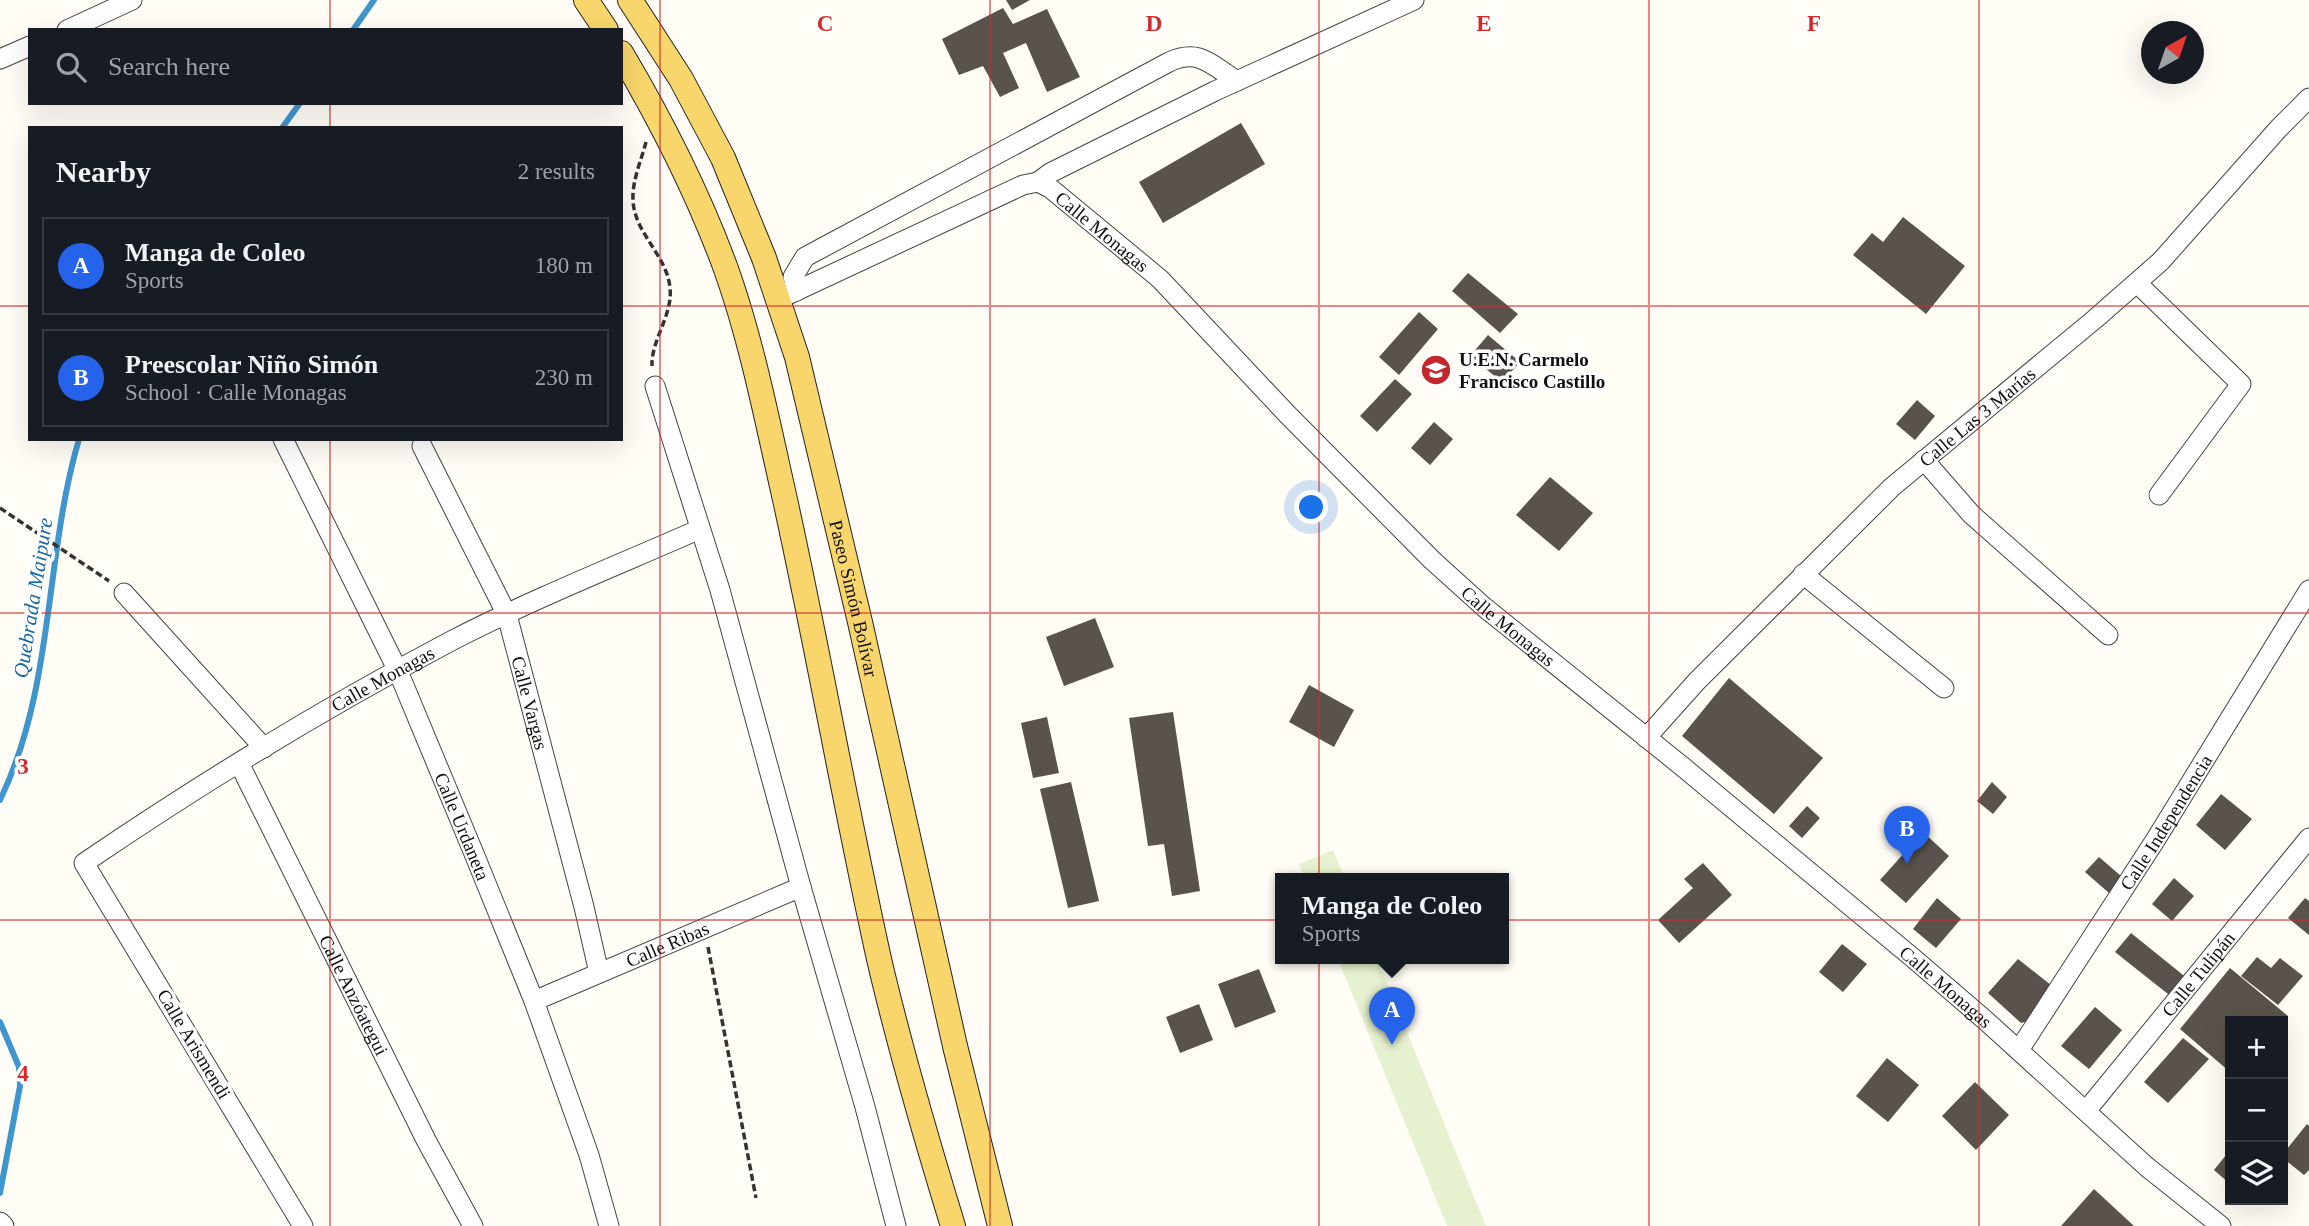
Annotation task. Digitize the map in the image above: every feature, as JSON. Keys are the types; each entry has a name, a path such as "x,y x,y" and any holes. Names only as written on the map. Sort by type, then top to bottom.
{"main road":[{"path":"586,0 606,28"},
{"name":"Paseo Simón Bolívar","path":"630,0 681,79 723,158 788,295 797,357 1000,1226"},
{"path":"623,56 655,111 701,206 744,326 814,629 879,958 899,1041 953,1226"}],"street":[{"path":"71,28 132,0"},
{"path":"1038,182 1050,173 1237,81 1414,0"},
{"path":"0,59 28,47"},
{"path":"788,295 793,277 805,257 1183,55 1200,58 1237,81"},
{"name":"Calle Las 3 Marías","path":"1646,738 1697,681 1883,495 2138,284 2309,98"},
{"name":"Calle Monagas","path":"788,295 1023,185 1038,182 1050,188 1160,279 1298,425 1432,560 1484,607 1861,915 2018,1050 2147,1167 2221,1226"},
{"path":"2138,284 2241,384 2159,495"},
{"path":"655,386 720,590 896,1226"},
{"name":"Calle Urdaneta","path":"285,441 398,671 534,1001 589,1155 609,1226"},
{"name":"Calle Vargas","path":"422,446 507,615 599,973"},
{"path":"1924,460 1972,515 2108,635"},
{"name":"Calle Monagas","path":"84,863 181,798 453,640 701,529"},
{"path":"1803,574 1944,688"},
{"name":"Calle Independencia","path":"2018,1050 2156,839 2309,590"},
{"path":"124,593 264,748"},
{"name":"Calle Anzóategui","path":"239,763 426,1140 473,1226"},
{"name":"Calle Tulipán","path":"2086,1111 2309,838"},
{"name":"Calle Arismendi","path":"84,863 303,1226"},
{"name":"Calle Ribas","path":"534,1001 801,887"},
{"path":"0,1222 4,1226"}],"path":[{"path":"655,111 635,181 633,200 641,228 664,264 671,292 651,363 655,386"},
{"path":"0,508 124,593"},
{"path":"705,928 756,1198"}],"green space":[{"path":"1333,850 1343,873 1303,873 1299,864"},
{"path":"1340,964 1379,964 1486,1226 1447,1226"}],"building":[{"path":"1006,0 1030,0 1012,10"},
{"path":"1003,8 1013,24 1047,9 1080,77 1047,92 1026,43 1003,53 1019,88 1000,97 983,66 959,75 942,39"},
{"path":"1241,123 1265,164 1163,223 1139,182"},
{"path":"1903,217 1965,266 1926,314 1853,255 1872,233 1883,242"},
{"path":"1468,273 1518,314 1500,333 1452,291"},
{"path":"1419,312 1438,329 1399,375 1379,357"},
{"path":"1488,335 1520,362 1502,382 1470,356"},
{"path":"1395,379 1412,394 1377,432 1360,416"},
{"path":"1917,400 1935,416 1915,440 1896,424"},
{"path":"1434,422 1453,439 1430,465 1411,448"},
{"path":"1550,477 1593,513 1559,551 1516,515"},
{"path":"1095,618 1114,667 1064,686 1046,637"},
{"path":"1729,678 1823,758 1774,814 1682,736"},
{"path":"1309,685 1354,710 1334,747 1289,722"},
{"path":"1173,712 1200,891 1172,896 1164,844 1148,846 1129,718"},
{"path":"1047,717 1059,773 1033,778 1021,723"},
{"path":"1071,782 1099,901 1068,908 1040,789"},
{"path":"1992,782 2007,797 1993,814 1977,801"},
{"path":"2221,794 2252,819 2225,850 2196,825"},
{"path":"1807,806 1820,818 1802,838 1789,826"},
{"path":"1923,832 1949,856 1906,903 1880,880"},
{"path":"2099,857 2121,876 2109,893 2085,872"},
{"path":"1703,863 1732,895 1679,943 1658,920 1693,888 1684,879"},
{"path":"2174,878 2194,896 2172,921 2152,904"},
{"path":"1937,898 1961,919 1936,948 1913,929"},
{"path":"2305,898 2309,901 2309,935 2288,918"},
{"path":"2131,933 2188,979 2173,998 2115,952"},
{"path":"1842,944 1867,964 1843,992 1819,972"},
{"path":"2257,957 2271,968 2280,958 2303,976 2278,1005 2241,976"},
{"path":"2018,959 2056,989 2037,1018 2021,1023 1988,993"},
{"path":"2230,968 2288,1016 2225,1016 2225,1068 2180,1029"},
{"path":"1259,969 1276,1012 1235,1028 1218,984"},
{"path":"1199,1004 1213,1040 1180,1053 1166,1017"},
{"path":"2095,1007 2122,1030 2089,1069 2061,1046"},
{"path":"2183,1038 2209,1059 2168,1103 2144,1082"},
{"path":"1887,1058 1919,1085 1888,1122 1856,1096"},
{"path":"1975,1082 2009,1115 1976,1150 1942,1116"},
{"path":"2307,1124 2309,1170 2304,1175 2288,1162 2288,1148"},
{"path":"2225,1156 2225,1180 2214,1170"},
{"path":"2094,1189 2134,1226 2061,1226"}],"waterway":[{"name":"Quebrada Maipure","path":"354,28 374,0"},
{"name":"Quebrada Maipure","path":"283,126 299,105"},
{"name":"Quebrada Maipure","path":"0,800 18,757 31,712 68,484 79,441"},
{"name":"Quebrada Maipure","path":"0,1022 19,1067 20,1086 0,1193"}],"place":[{"name":"U.E.N. Carmelo Francisco Castillo","path":"1436,370"},
{"name":"Preescolar Niño Simón","path":"1907,864"},
{"name":"Manga de Coleo","path":"1392,1045"}]}
